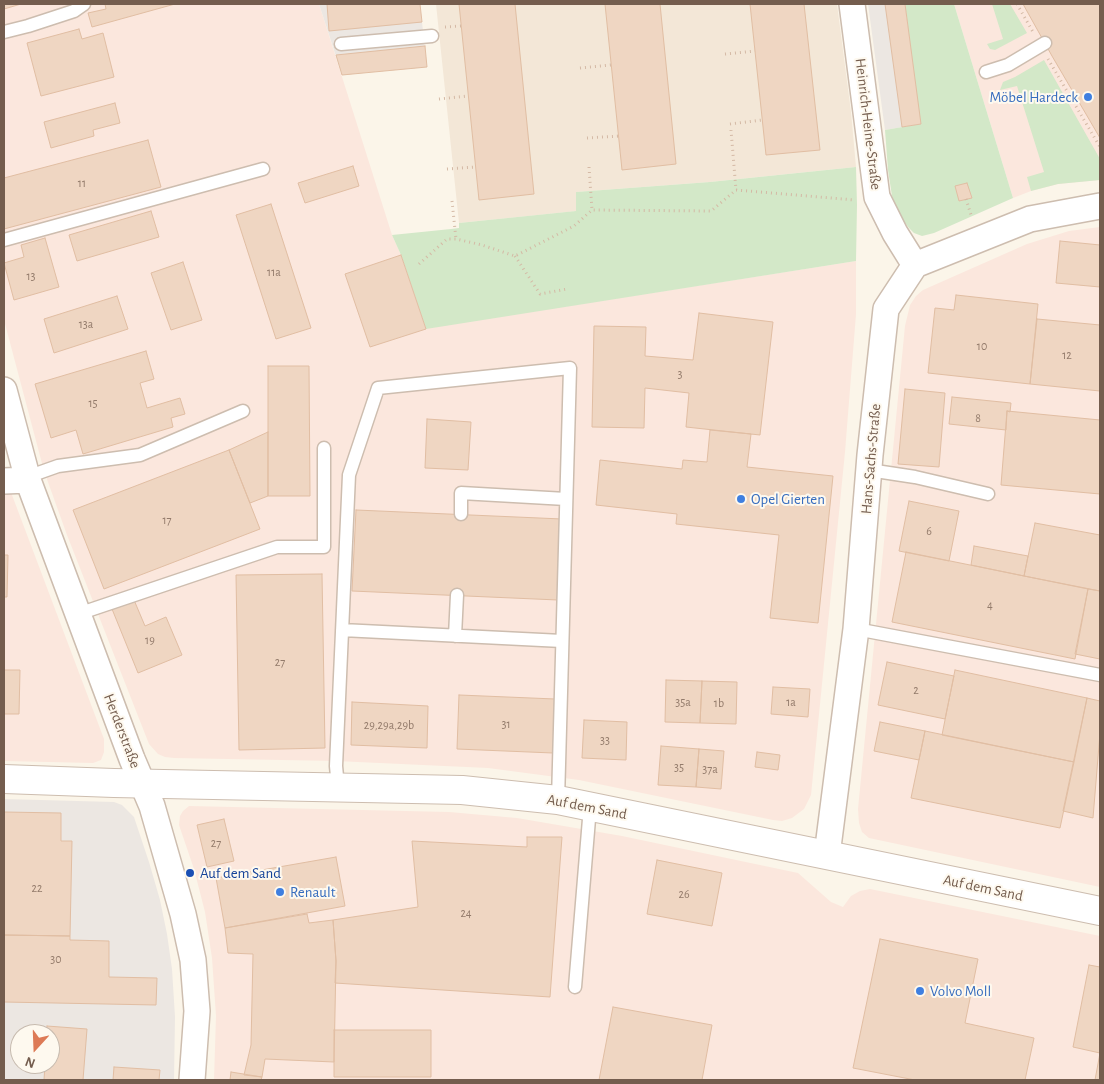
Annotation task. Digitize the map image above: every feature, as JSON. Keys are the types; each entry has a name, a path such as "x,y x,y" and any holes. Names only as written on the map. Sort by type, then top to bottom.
{"street":[{"name":"Heinrich-Heine-Straße","path":"852,4 877,197 895,233 915,265"},
{"path":"915,265 1030,219 1100,206"},
{"name":"Hans-Sachs-Straße","path":"827,855 856,629 869,470 886,309 915,265"},
{"name":"Herderstraße","path":"4,390 20,479 78,614 141,784 152,806 183,914 193,960 197,1011 192,1080"},
{"name":"Auf dem Sand","path":"4,779 141,784 462,790 558,800 1100,912"}],"lane":[{"path":"4,32 74,11 84,4"},
{"path":"341,44 432,36"},
{"path":"986,72 1008,65 1043,44"},
{"path":"4,240 263,170"},
{"path":"338,787 336,766 349,475 378,388 570,368 558,800"},
{"path":"20,479 58,466 140,455 243,412"},
{"path":"78,614 277,547 324,547 324,448"},
{"path":"869,470 915,477 988,494"},
{"path":"461,514 461,493 566,499"},
{"path":"455,636 457,596"},
{"path":"856,629 1100,675"},
{"path":"342,630 562,641"},
{"path":"575,987 590,807"}],"path":[{"path":"1017,4 1043,44 1100,147"},
{"path":"725,54 755,51"},
{"path":"580,68 611,65"},
{"path":"439,99 468,96"},
{"path":"730,124 762,120"},
{"path":"731,130 736,190"},
{"path":"586,138 618,136"},
{"path":"447,169 475,167"},
{"path":"589,167 592,210"},
{"path":"515,256 574,226 592,210 711,211 736,190 861,200"},
{"path":"966,199 972,219"},
{"path":"452,201 456,239"},
{"path":"419,264 447,239 456,239 515,256 540,294 568,290"}],"shaded area":[{"path":"4,4 319,4 392,235 401,255 426,328 856,261 856,314 845,452 811,795 804,809 792,818 782,821 773,820 579,780 488,768 336,761 174,758 158,754 149,744 67,535 44,471 4,320"},
{"path":"319,4 420,4 427,67 342,75"},
{"path":"436,4 837,4 856,167 710,182 576,192 577,211 459,223"},
{"path":"868,4 905,4 921,124 885,130"},
{"path":"954,4 1100,4 1100,180 1058,184 1013,198"},
{"path":"1100,227 1100,887 869,838 862,832 858,809 905,326 910,305 923,290 1027,244 1069,231"},
{"path":"4,487 9,487 104,739 104,752 101,760 93,763 4,761"},
{"path":"4,799 114,802 122,805 134,817 160,900 167,934 172,969 175,1017 174,1080 4,1080"},
{"path":"189,806 449,812 517,818 622,836 798,873 831,902 843,907 851,896 860,891 870,889 1100,936 1100,1080 214,1080 216,1016 212,958 205,912 194,869 179,825 180,816"}],"green space":[{"path":"905,4 954,4 1013,198 934,233 922,236 914,233 902,219 892,196 885,130 920,124"},
{"path":"992,4 1010,4 1027,33 995,50 990,49 987,44 1003,39"},
{"path":"1044,60 1100,159 1100,180 1058,184 1031,191 1027,177 1044,172 1017,86 1000,90 1003,82"},
{"path":"856,167 856,261 426,329 401,255 392,235 459,228 459,223 576,211 576,192 710,182"}],"building":[{"path":"4,4 21,4 4,9"},
{"path":"105,4 175,4 92,27 88,13 106,9"},
{"path":"327,4 420,4 422,22 329,31"},
{"path":"459,4 515,4 534,194 479,200"},
{"path":"605,4 660,4 676,164 622,170"},
{"path":"750,4 804,4 820,150 766,155"},
{"path":"885,4 905,4 921,124 902,127"},
{"name":"Möbel Hardeck","path":"1023,4 1100,4 1100,138 1052,56"},
{"path":"79,29 82,39 103,33 114,77 41,96 27,43"},
{"path":"425,46 427,67 342,75 336,55"},
{"path":"115,103 120,123 93,130 94,136 51,148 44,122"},
{"path":"148,140 161,187 4,229 4,178"},
{"path":"353,166 359,186 305,203 298,183"},
{"path":"967,183 972,198 959,201 955,186"},
{"path":"271,204 311,328 276,339 236,215"},
{"path":"151,211 159,237 77,261 69,235"},
{"path":"45,238 59,287 14,300 4,263 24,257 21,245"},
{"path":"1060,241 1100,245 1100,287 1056,283"},
{"path":"401,255 426,329 370,347 345,274"},
{"path":"183,262 202,320 171,330 151,273"},
{"path":"956,295 1038,304 1030,384 928,373 935,308 954,310"},
{"path":"117,296 128,329 54,353 44,319"},
{"path":"699,313 773,322 760,435 686,427 689,393 645,388 644,428 592,427 594,326 646,327 645,356 693,360"},
{"path":"1037,319 1100,325 1100,391 1030,384"},
{"path":"146,351 154,379 140,383 147,408 180,398 185,414 171,418 173,427 83,454 76,430 51,438 35,384"},
{"path":"268,366 309,366 310,496 268,496"},
{"path":"905,389 945,393 939,467 898,464"},
{"path":"952,397 1011,403 1010,412 1007,411 1006,430 949,424"},
{"path":"1007,411 1100,420 1100,494 1001,485"},
{"path":"427,419 471,422 468,470 425,468"},
{"path":"710,430 751,434 747,467 833,476 818,623 770,618 779,535 676,524 677,514 596,505 600,460 682,469 683,460 707,462"},
{"path":"268,432 268,496 250,503 229,450"},
{"path":"229,450 260,529 104,589 73,510"},
{"path":"909,501 959,511 949,561 899,551"},
{"path":"356,510 562,519 558,600 352,591"},
{"path":"1035,523 1100,535 1100,591 1024,576"},
{"path":"974,546 1028,556 1024,576 971,565"},
{"path":"906,552 1088,589 1075,659 892,622"},
{"path":"4,555 8,555 7,597 4,597"},
{"path":"322,574 325,748 239,750 236,575"},
{"path":"1088,589 1100,591 1100,659 1075,654"},
{"path":"134,600 145,626 166,617 182,655 138,673 112,609"},
{"path":"887,662 954,676 945,719 878,705"},
{"path":"4,670 20,670 19,714 4,714"},
{"path":"955,670 1087,698 1074,762 942,735"},
{"path":"666,680 702,681 700,723 665,722"},
{"path":"702,681 737,682 736,724 700,723"},
{"path":"773,687 810,689 808,717 771,714"},
{"path":"459,695 555,699 553,753 457,749"},
{"path":"1087,698 1100,701 1100,733 1093,818 1063,811"},
{"path":"352,702 428,706 427,748 351,745"},
{"path":"584,720 627,722 626,760 582,758"},
{"path":"880,722 925,731 919,760 874,751"},
{"path":"925,731 1074,762 1060,828 911,798"},
{"path":"661,746 699,749 696,787 658,785"},
{"path":"699,749 724,751 721,789 696,787"},
{"path":"757,752 780,755 778,770 755,767"},
{"path":"4,812 61,813 61,841 72,841 70,936 4,935"},
{"path":"224,819 234,861 207,867 197,825"},
{"path":"527,837 562,837 550,997 335,983 336,961 333,920 418,907 412,841 527,847"},
{"name":"Renault","path":"336,857 345,906 225,928 216,878"},
{"path":"657,860 722,873 712,926 647,914"},
{"path":"307,914 309,923 333,920 336,961 334,1062 265,1059 262,1077 244,1075 251,1045 253,954 228,953 225,928"},
{"path":"4,935 70,936 70,940 109,941 109,977 157,978 156,1005 4,1002"},
{"name":"Volvo Moll","path":"880,939 978,959 965,1023 1034,1038 1025,1080 915,1080 853,1068"},
{"path":"1089,965 1100,967 1100,1053 1073,1047"},
{"path":"613,1007 712,1025 702,1080 599,1080"},
{"path":"60,1027 87,1029 83,1080 44,1080 44,1074 60,1074"},
{"path":"334,1030 431,1030 431,1077 334,1077"},
{"path":"1100,1053 1100,1080 1095,1080"},
{"path":"114,1067 160,1070 159,1080 113,1080"},
{"path":"231,1072 262,1077 261,1080 230,1080"}],"place":[{"name":"Möbel Hardeck","path":"1088,97"},
{"name":"Opel Gierten","path":"741,499"},
{"name":"Auf dem Sand","path":"190,873"},
{"name":"Renault","path":"280,892"},
{"name":"Volvo Moll","path":"920,991"}]}
